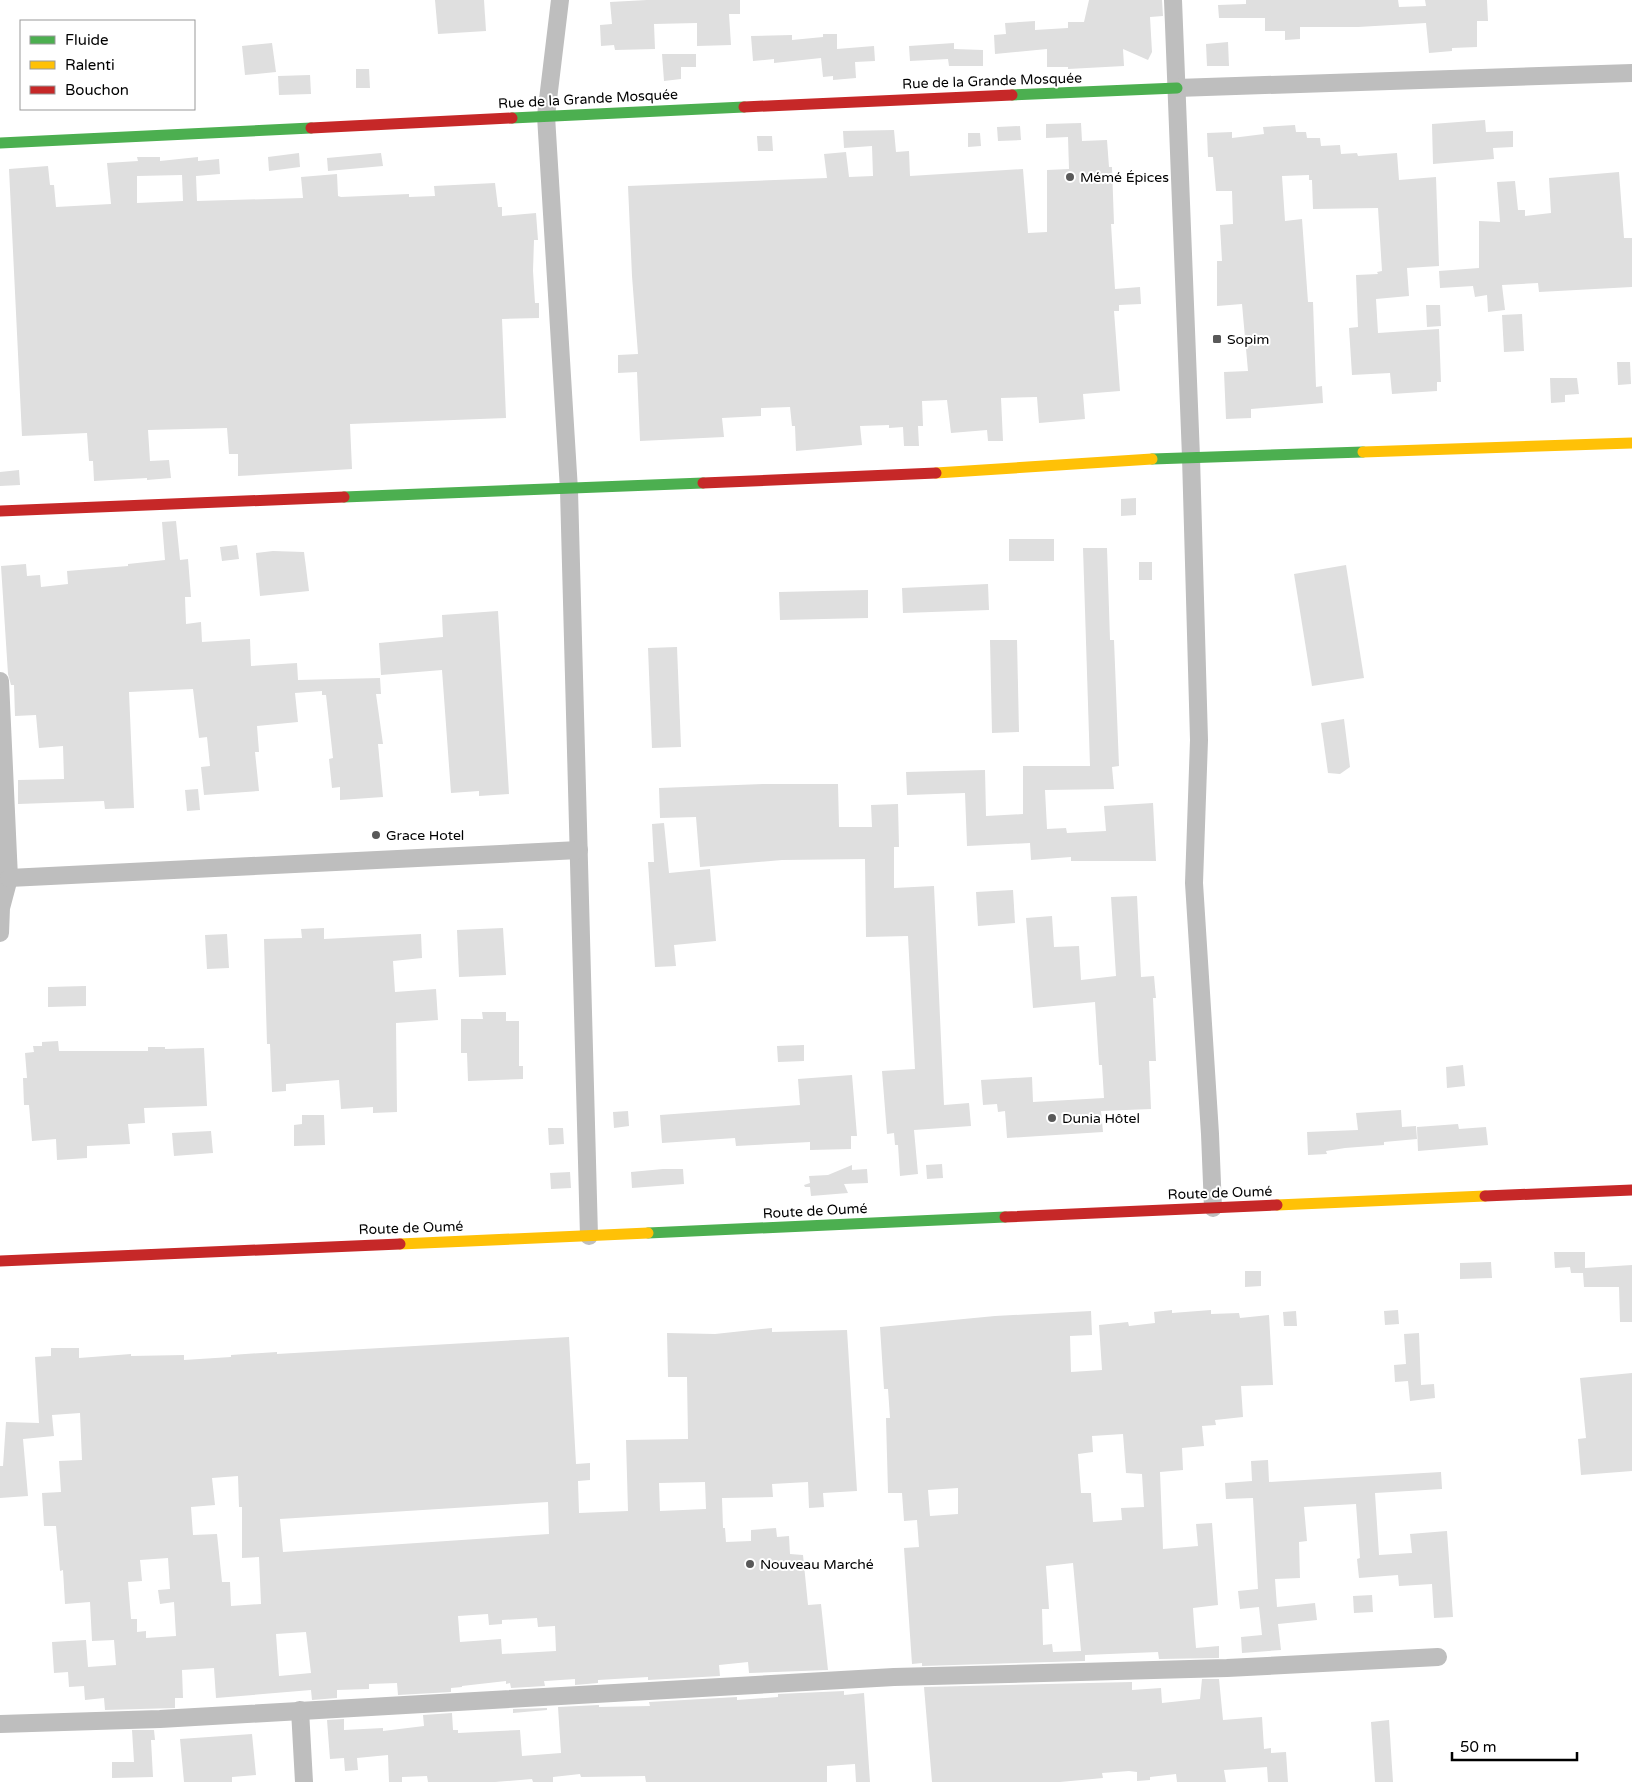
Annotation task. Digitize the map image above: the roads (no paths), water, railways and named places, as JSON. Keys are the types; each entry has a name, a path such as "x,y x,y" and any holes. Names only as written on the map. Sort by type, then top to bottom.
{"street":[{"path":"560,0 546,116 569,490 590,1236"},
{"path":"1174,0 1192,457 1199,740 1194,883 1213,1208"},
{"path":"1177,88 1632,73"},
{"name":"Rue de la Grande Mosquée","path":"0,143 1177,88"},
{"path":"0,511 890,476 1192,457 1632,443"},
{"path":"0,681 9,878 1,908 0,933"},
{"path":"9,878 579,850"},
{"name":"Route de Oumé","path":"0,1261 1632,1190"},
{"path":"0,1724 160,1719 894,1677 1227,1668 1438,1657"},
{"path":"300,1710 304,1782"}],"place":[{"name":"Mémé Épices","path":"1070,177"},
{"name":"Sopim","path":"1217,339"},
{"name":"Grace Hotel","path":"376,835"},
{"name":"Dunia Hôtel","path":"1052,1118"},
{"name":"Nouveau Marché","path":"750,1564"}]}
